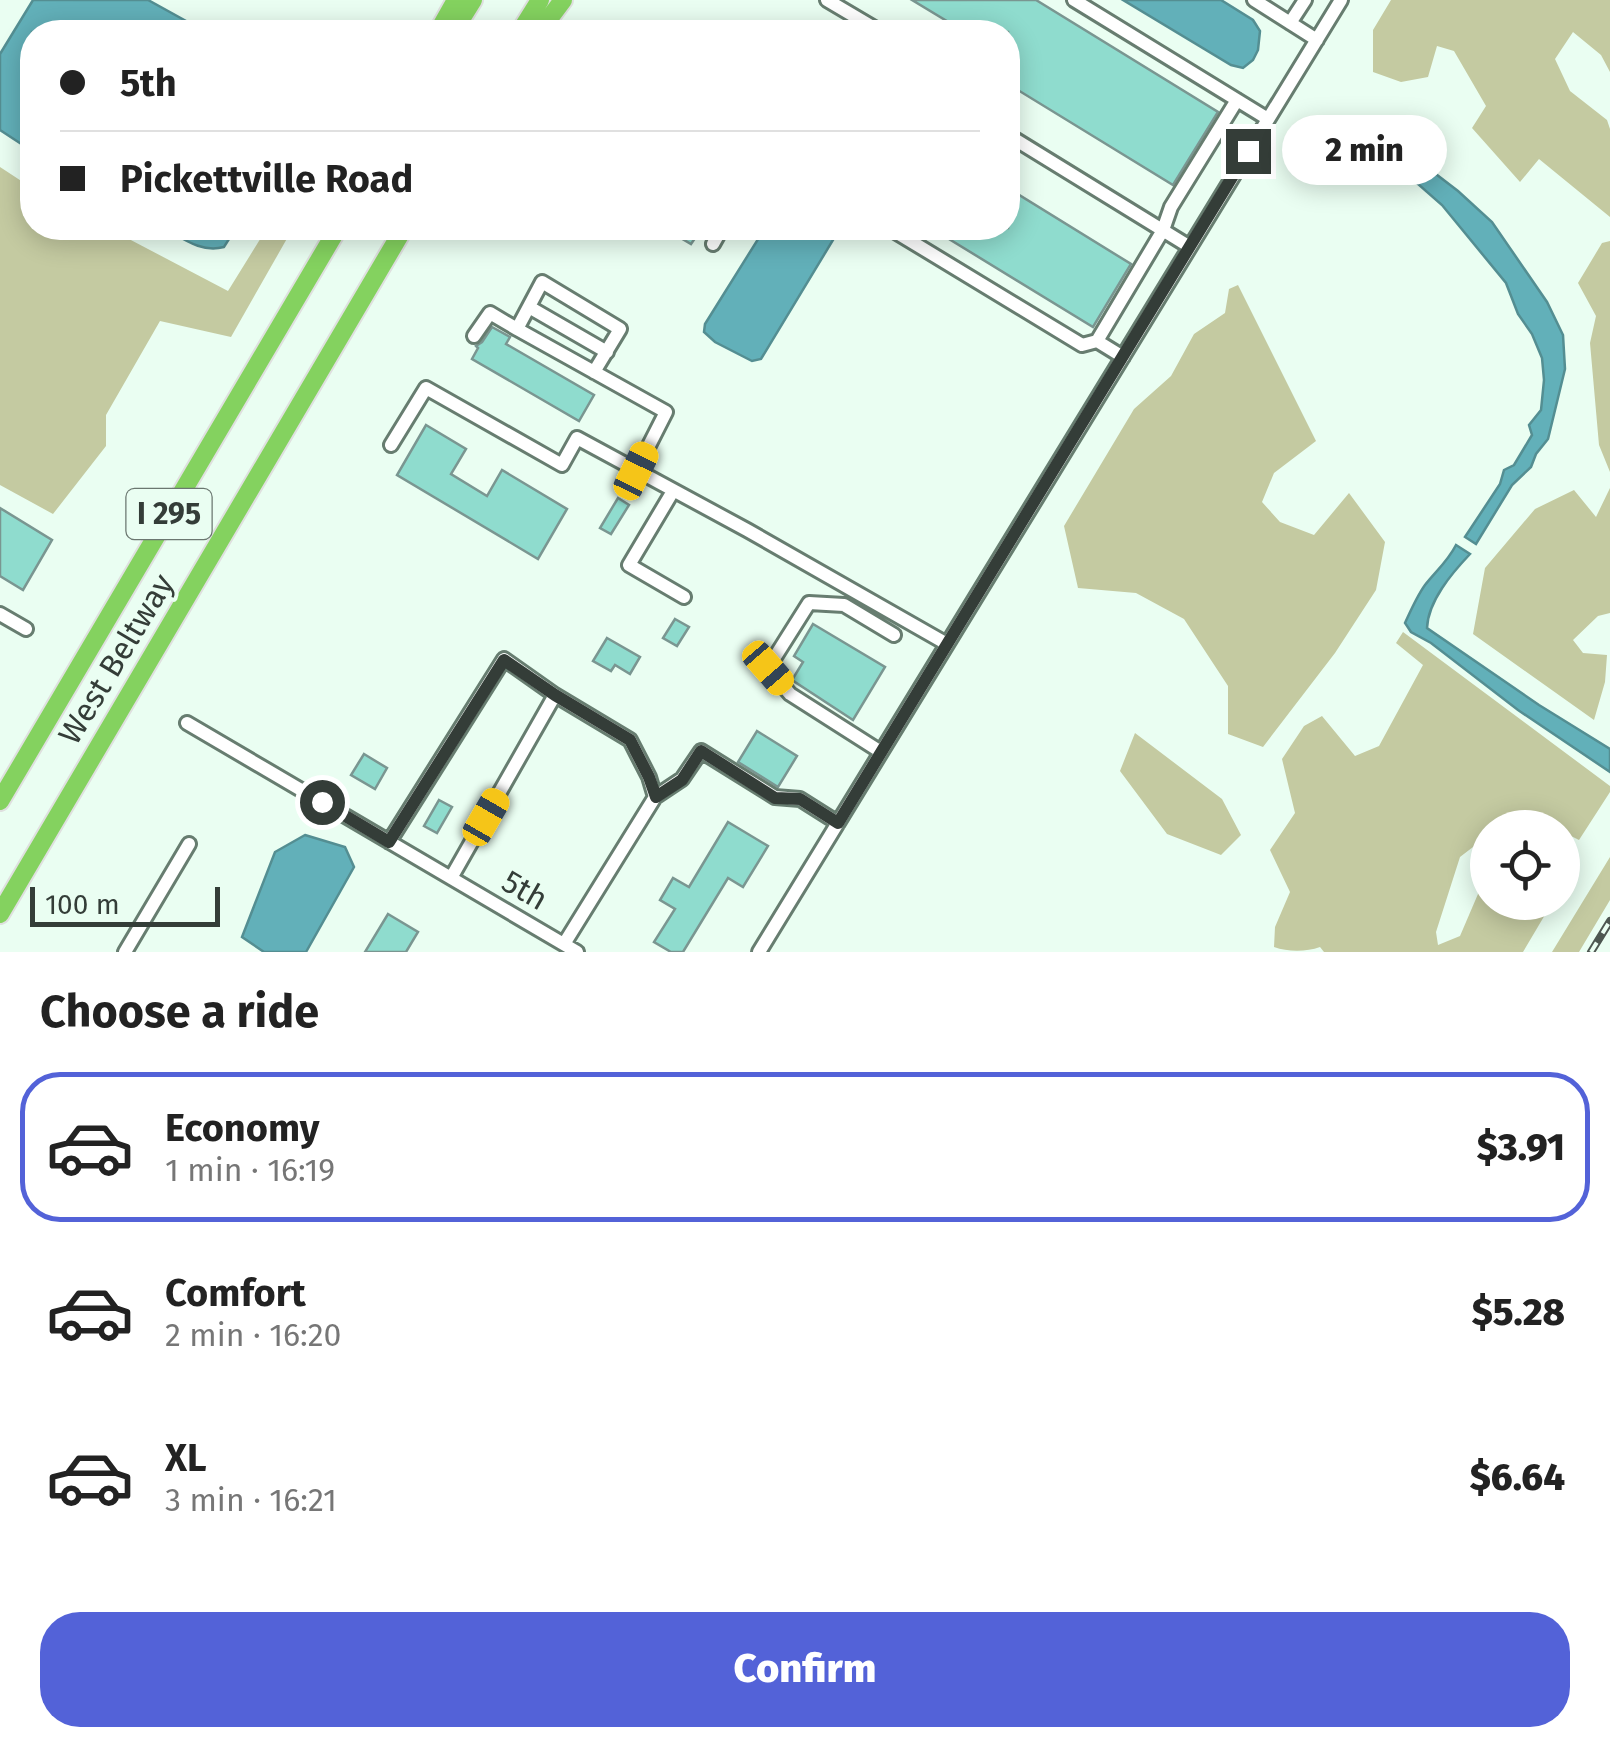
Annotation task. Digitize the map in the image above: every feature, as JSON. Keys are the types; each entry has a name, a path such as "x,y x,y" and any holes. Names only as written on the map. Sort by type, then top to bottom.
{"highway":[{"name":"West Beltway","path":"0,800 331,240"},
{"name":"West Beltway","path":"0,914 397,240"}],"street":[{"path":"828,0 861,20"},
{"path":"1074,0 1268,119"},
{"path":"1254,0 1316,40"},
{"path":"1290,23 1305,0"},
{"path":"759,952 1341,0"},
{"path":"910,240 1082,345 1097,341 1237,100"},
{"path":"1020,142 1190,248"},
{"path":"713,244 715,240"},
{"path":"516,329 542,282 620,328 594,372"},
{"path":"529,307 607,352"},
{"path":"474,336 490,313 666,412 636,471"},
{"path":"1097,341 1123,357"},
{"path":"391,445 426,388 562,466 577,438 948,644"},
{"path":"674,491 629,564 684,597"},
{"path":"881,752 790,694 768,668 809,604 844,605 894,635"},
{"path":"0,614 26,629"},
{"path":"389,842 504,660 630,740 656,797"},
{"path":"450,878 555,695"},
{"name":"5th","path":"187,723 577,952"},
{"path":"564,944 656,797 682,780 701,751 775,798 800,799 838,823"},
{"path":"126,952 190,844"}],"green space":[{"path":"1391,0 1610,0 1610,72 1601,55 1573,32 1555,59 1570,91 1607,120 1610,217 1539,159 1520,182 1472,128 1486,106 1454,51 1437,46 1428,77 1401,82 1373,72 1373,30"},
{"path":"0,167 20,180 20,240 131,240 228,291 260,240 286,240 231,337 160,321 106,415 106,446 53,514 0,485"},
{"path":"1610,241 1610,472 1599,445 1590,343 1596,316 1578,283 1602,243"},
{"path":"1238,285 1316,441 1274,473 1262,502 1280,522 1314,535 1349,493 1385,542 1376,590 1335,653 1263,747 1228,734 1228,686 1184,619 1136,593 1078,588 1064,526 1134,409 1171,376 1194,334 1225,313 1229,289"},
{"path":"1610,488 1610,613 1598,616 1573,640 1583,653 1607,655 1605,682 1594,720 1473,634 1485,568 1535,509 1574,490 1596,517"},
{"path":"1403,632 1610,786 1580,838 1580,810 1470,810 1470,849 1460,857 1436,932 1438,945 1460,936 1470,913 1470,920 1542,920 1523,952 1324,952 1320,947 1297,951 1274,947 1275,927 1290,892 1270,850 1295,813 1282,759 1304,726 1322,716 1355,756 1379,746 1423,665 1396,643"},
{"path":"1135,733 1222,799 1241,835 1221,855 1167,834 1120,771"},
{"path":"1610,857 1610,900 1579,952 1552,952 1572,920 1580,920 1580,906"}],"water":[{"path":"33,0 148,0 184,20 21,20"},
{"path":"1123,0 1221,0 1253,20 1260,31 1258,50 1243,68 1231,65"},
{"path":"20,21 20,143 0,130 0,54"},
{"path":"1368,122 1492,222 1547,302 1563,335 1565,369 1548,439 1531,467 1512,485 1476,544 1465,537 1500,484 1504,470 1514,465 1532,435 1529,425 1541,410 1542,358 1506,283 1442,205 1360,133"},
{"path":"186,240 228,240 224,247 216,248"},
{"path":"758,240 833,240 761,359 752,361 715,342 704,332 705,324"},
{"path":"1456,545 1470,554 1436,598 1427,628 1610,749 1610,772 1411,632 1405,623 1417,598"},
{"path":"305,835 345,847 354,867 306,952 264,952 242,937 275,852"}],"building":[{"path":"912,0 1036,0 1218,112 1173,185 1020,91 1020,20 945,20"},
{"path":"1020,195 1131,264 1093,327 951,240 1020,240"},
{"path":"492,327 510,337 506,344 594,395 579,421 472,359 476,346"},
{"path":"426,425 466,449 451,474 487,496 502,470 567,509 538,559 397,475"},
{"path":"618,498 629,505 611,534 600,528"},
{"path":"0,508 52,540 23,590 0,576"},
{"path":"675,619 689,627 677,646 663,638"},
{"path":"813,624 885,667 853,720 792,680 803,662 794,656"},
{"path":"607,638 640,657 630,674 615,665 611,671 593,661"},
{"path":"757,731 797,756 778,787 738,762"},
{"path":"364,754 387,768 375,789 351,775"},
{"path":"439,800 452,807 437,833 424,826"},
{"path":"728,822 768,846 743,887 728,878 683,952 671,952 654,942 675,909 660,900 673,878 689,887"},
{"path":"388,914 418,932 406,952 365,952"}],"railway":[{"path":"1591,952 1610,921"}],"route":[{"path":"322,802 389,842 504,660 630,740 656,797 682,780 701,751 775,798 800,799 838,823 1248,151"}]}
